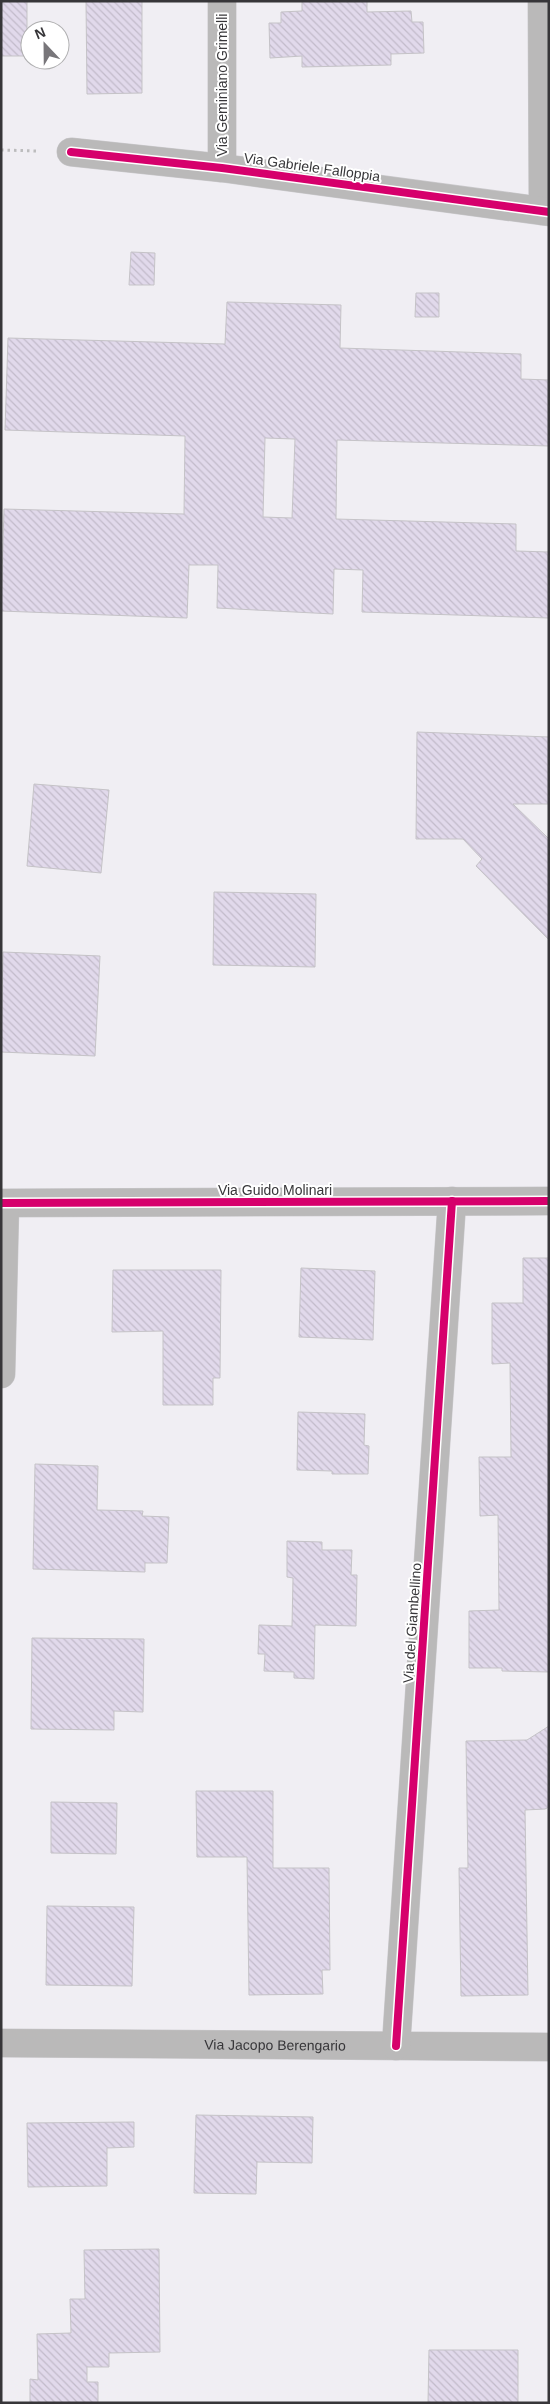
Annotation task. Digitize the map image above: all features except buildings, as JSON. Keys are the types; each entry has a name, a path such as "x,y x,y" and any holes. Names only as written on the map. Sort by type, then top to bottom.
{"street":[{"name":"Via Geminiano Grimelli","path":"222,1 222,168"},
{"path":"542,1 546,212"},
{"name":"Via Gabriele Falloppia","path":"71,152 222,168 546,212"},
{"name":"Via del Giambellino","path":"396,2046 452,1201"},
{"name":"Via Guido Molinari","path":"3,1204 549,1201"},
{"path":"1,1374 3,1204"},
{"name":"Via Jacopo Berengario","path":"1,2042 549,2047"}],"cycle path":[{"path":"71,152 222,168 549,212"},
{"path":"396,2046 452,1201"},
{"path":"1,1203 549,1201"}]}
